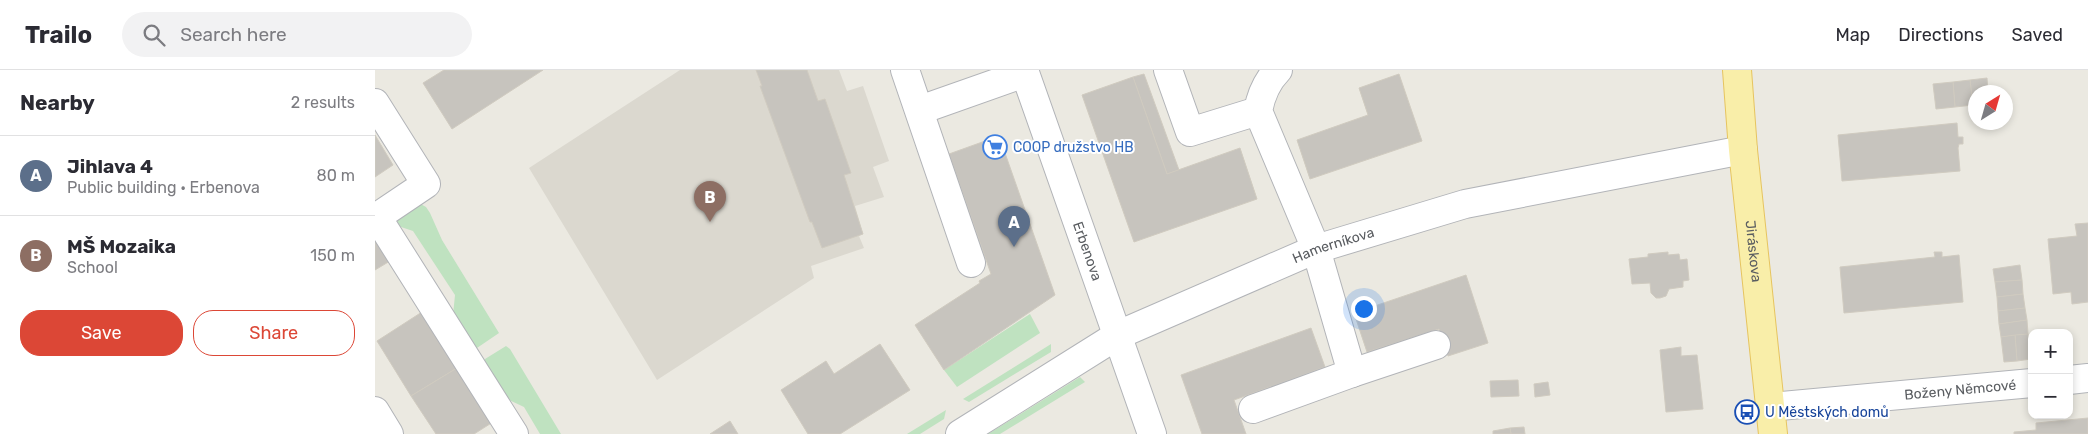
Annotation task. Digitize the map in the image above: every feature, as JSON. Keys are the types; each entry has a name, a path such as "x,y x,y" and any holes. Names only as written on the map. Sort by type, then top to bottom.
{"main road":[{"name":"Jiráskova","path":"1737,70 1743,150 1773,434"}],"street":[{"path":"905,70 971,263"},
{"path":"1168,70 1191,132 1259,111"},
{"path":"1278,70 1268,81 1261,96 1259,111 1316,249 1351,373"},
{"path":"920,110 1024,72"},
{"name":"Erbenova","path":"1024,72 1152,434"},
{"path":"375,103 426,184 377,217 515,434"},
{"name":"Hamerníkova","path":"960,434 1118,335 1316,249 1465,204 1743,150"},
{"path":"1253,410 1351,373 1436,345"},
{"path":"2073,380 2088,378"},
{"name":"Boženy Němcové","path":"1770,407 2028,383"},
{"path":"375,411 389,434"}],"shaded area":[{"path":"680,70 839,70 847,91 863,86 889,161 873,167 884,197 855,206 863,234 859,236 864,248 811,266 814,278 657,380 529,168"}],"green space":[{"path":"417,202 426,207 430,213 442,240 499,333 474,350 453,315 455,295 413,231 398,226 395,222 395,214"},
{"path":"1030,314 1040,333 957,387 944,370"},
{"path":"1051,344 1051,352 969,402 963,399"},
{"path":"506,346 510,349 561,434 540,434 524,407 505,398 484,363 485,359"},
{"path":"1080,377 1085,382 1000,434 988,434"},
{"path":"946,410 944,419 920,434 907,434"}],"building":[{"path":"444,70 543,70 452,129 423,83"},
{"path":"756,70 807,70 818,101 825,99 851,173 844,175 863,234 822,248 812,222 810,222 760,86 762,86"},
{"path":"1144,74 1179,170 1167,174 1133,77"},
{"path":"1399,74 1422,141 1310,179 1297,140 1368,115 1359,88"},
{"path":"1133,77 1167,174 1240,148 1257,199 1134,242 1082,95"},
{"path":"1987,78 1988,85 1971,85 1970,80"},
{"path":"1970,80 1971,85 1968,85 1968,106 1955,107 1953,82"},
{"path":"1953,82 1955,107 1936,109 1933,84"},
{"path":"1957,123 1958,137 1963,137 1963,144 1959,144 1958,148 1960,171 1842,181 1838,135"},
{"path":"375,135 393,165 375,177"},
{"path":"999,136 1055,295 944,370 915,325 991,274 949,154"},
{"path":"2088,223 2088,302 2072,304 2071,292 2053,294 2048,239 2077,236 2075,224"},
{"path":"375,238 390,261 375,270"},
{"path":"1668,252 1668,255 1679,254 1680,260 1687,259 1689,280 1683,281 1683,287 1669,289 1666,296 1656,298 1651,293 1650,283 1632,284 1629,259 1648,257 1648,254"},
{"path":"1934,252 1942,252 1942,257 1959,255 1963,302 1844,313 1840,267 1935,257"},
{"path":"2020,265 2022,280 1995,282 1993,269"},
{"path":"1466,275 1488,343 1448,356 1439,329 1367,352 1354,313"},
{"path":"2022,280 2023,294 1997,297 1995,282"},
{"path":"2023,294 2025,308 1998,311 1997,297"},
{"path":"2025,308 2027,320 1999,324 1998,311"},
{"path":"422,312 457,368 411,396 377,341"},
{"path":"2027,320 2028,334 2001,337 1999,324"},
{"path":"1311,328 1325,367 1234,400 1246,434 1202,434 1181,375"},
{"path":"2028,334 2028,359 2017,361 2015,335"},
{"path":"2015,335 2017,361 2004,362 2001,337"},
{"path":"880,344 910,390 840,434 808,434 781,390 826,361 834,374"},
{"path":"1681,347 1681,356 1697,355 1703,409 1666,412 1660,350"},
{"path":"457,368 493,422 474,434 436,434 411,396"},
{"path":"1518,380 1519,396 1491,397 1490,381"},
{"path":"1548,382 1550,395 1535,397 1534,384"},
{"path":"2088,418 2088,434 2014,434 2014,432 2036,430 2036,423"},
{"path":"730,421 738,434 710,434"},
{"path":"1524,427 1525,434 1511,434 1510,428"},
{"path":"1510,428 1511,434 1493,434 1493,431"}],"place":[{"name":"COOP družstvo HB","path":"995,147"},
{"name":"MŠ Mozaika","path":"710,222"},
{"name":"Jihlava 4","path":"1014,247"},
{"name":"U Městských domů","path":"1747,412"}]}
